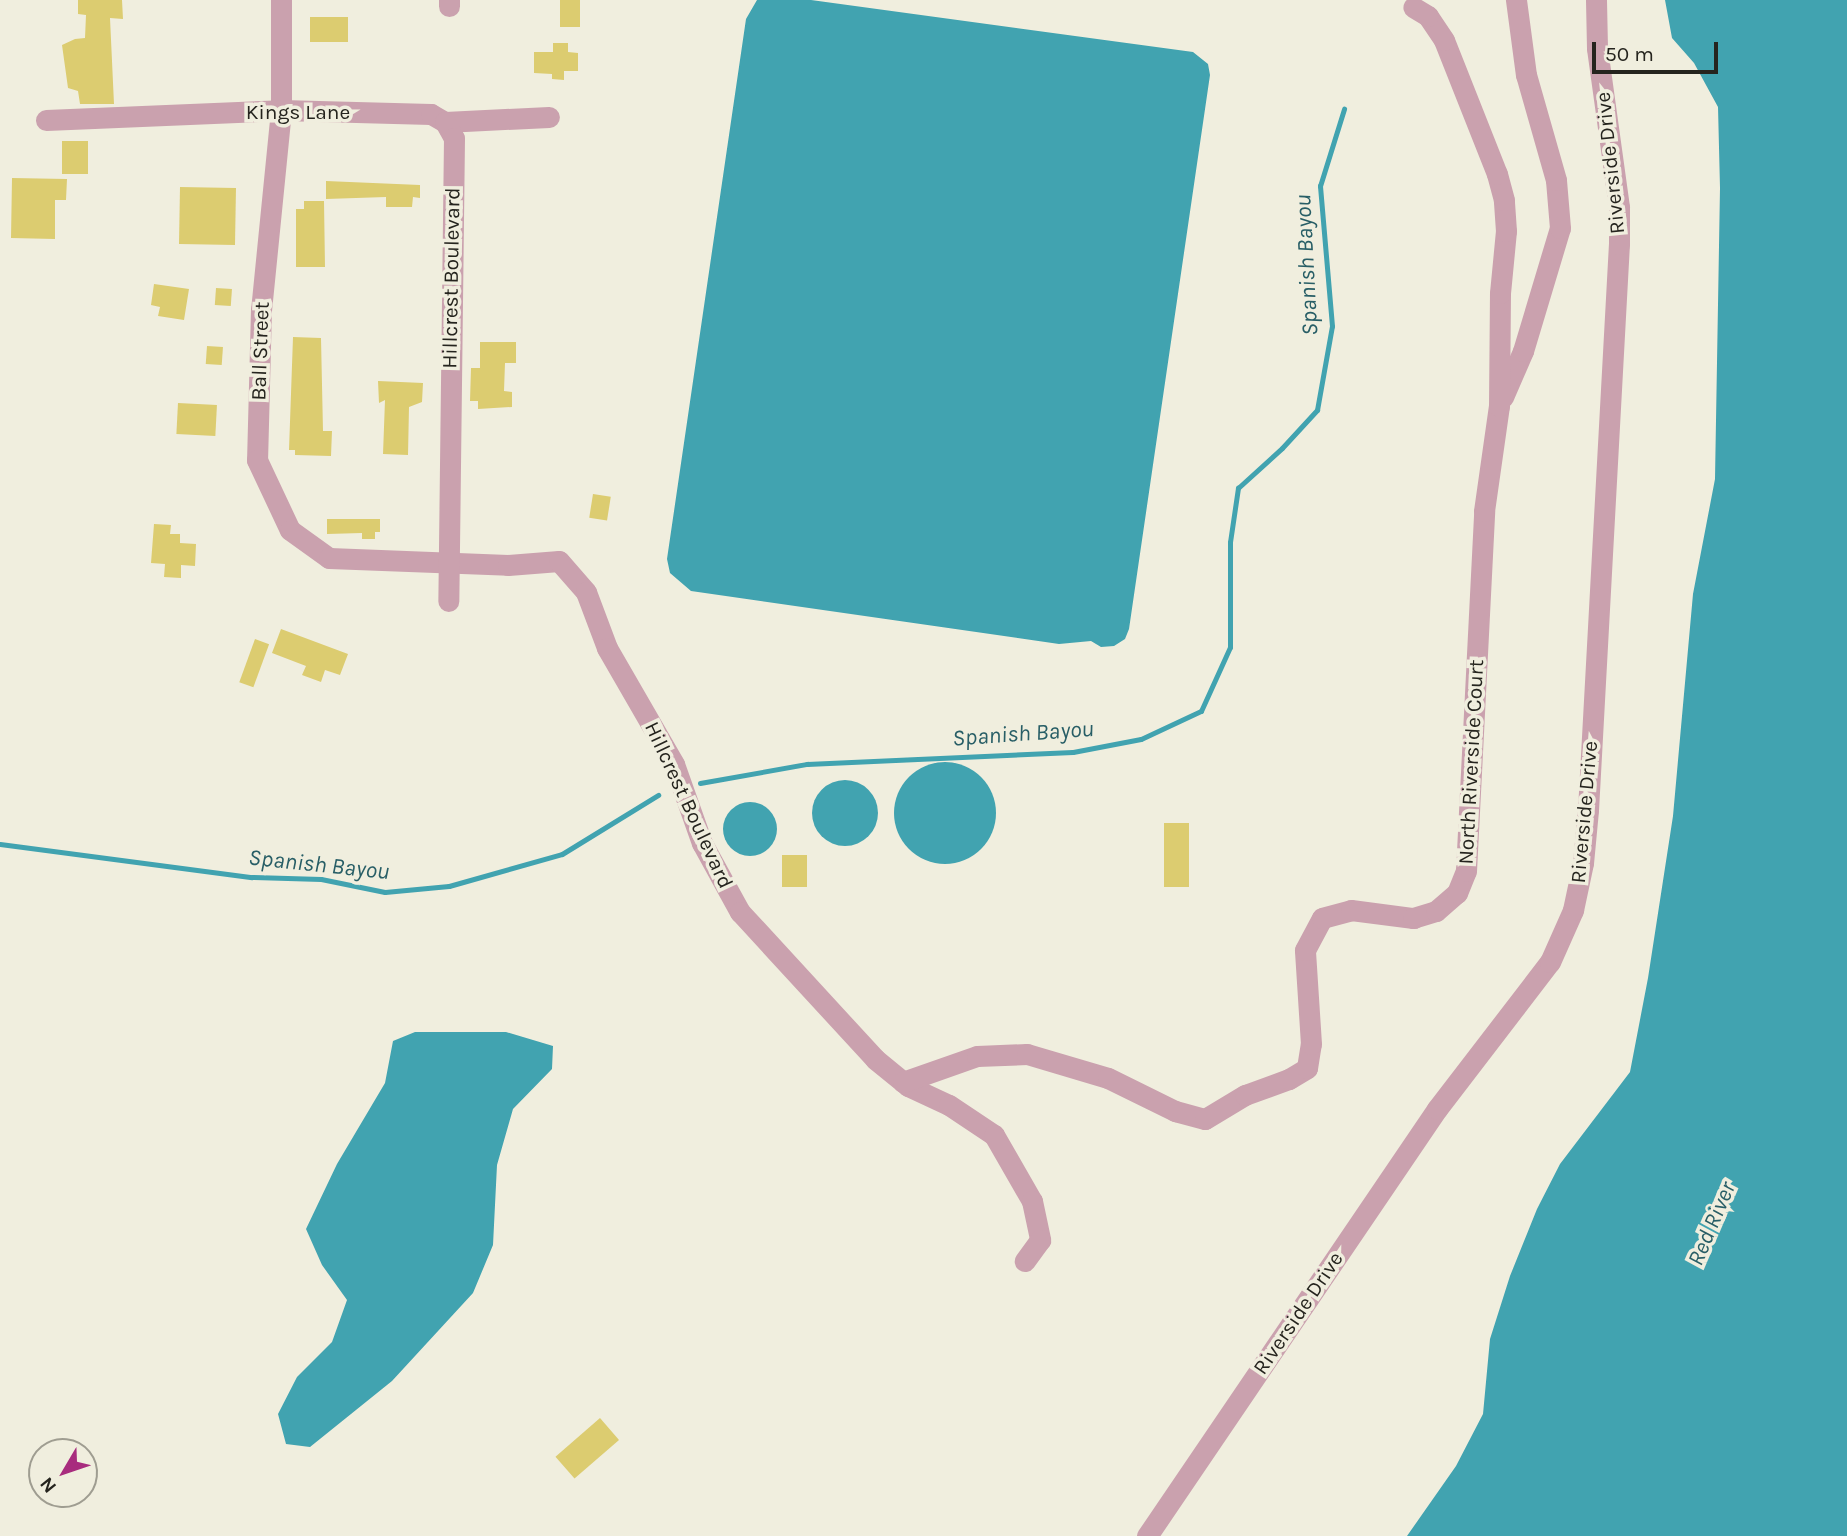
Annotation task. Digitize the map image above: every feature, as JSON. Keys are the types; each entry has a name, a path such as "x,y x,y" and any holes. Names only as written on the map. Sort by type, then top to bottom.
{"street":[{"name":"Ball Street","path":"281,0 281,110 261,309 257,460 290,530 329,558 447,563"},
{"path":"1499,406 1523,351 1560,228 1556,180 1529,87 1516,0"},
{"name":"Riverside Drive","path":"1147,1536 1437,1109 1550,962 1573,910 1583,863 1588,810 1619,244 1619,207 1597,48 1596,0"},
{"name":"North Riverside Court","path":"903,1082 977,1056 1027,1054 1108,1078 1175,1111 1205,1119 1245,1095 1289,1079 1307,1068 1311,1044 1305,950 1322,918 1351,910 1413,918 1436,911 1457,893 1466,871 1484,511 1499,406 1500,293 1506,231 1504,200 1497,174 1444,40 1428,16 1413,8"},
{"name":"Kings Lane","path":"46,120 281,110 431,114 445,122 549,117"},
{"name":"Hillcrest Boulevard","path":"445,122 454,138 447,563 449,601"},
{"name":"Hillcrest Boulevard","path":"447,563 508,565 559,561 586,592 607,648 674,764 702,843 740,912 875,1059 903,1082 949,1105 994,1135 1032,1201 1040,1240 1025,1261"}],"water":[{"path":"757,0 811,0 1193,52 1208,64 1210,75 1129,629 1125,639 1114,646 1101,647 1091,641 1059,644 691,591 670,573 667,559 746,19"},
{"name":"Red River","path":"1665,0 1847,0 1847,1536 1407,1536 1456,1466 1483,1414 1490,1339 1510,1276 1537,1209 1560,1164 1630,1072 1648,978 1673,816 1693,594 1715,479 1720,188 1718,107 1694,63 1672,38"},
{"path":"945,762 965,766 981,777 992,793 996,813 992,833 981,849 965,860 945,864 925,860 909,849 898,833 894,813 898,793 909,777 925,766"},
{"path":"838,780 852,780 864,785 873,794 878,813 876,826 869,837 852,846 838,846 826,841 817,832 812,820 812,806 817,794 826,785"},
{"path":"750,802 769,810 777,829 769,848 750,856 731,848 723,829 731,810"},
{"path":"415,1032 506,1032 553,1046 552,1069 513,1109 497,1165 493,1245 473,1293 392,1381 310,1447 286,1444 278,1414 297,1377 332,1342 347,1300 322,1265 306,1229 337,1164 385,1083 393,1041"}],"building":[{"path":"78,0 122,0 123,19 110,18 114,104 80,104 78,91 68,88 62,45 85,38 86,15 78,14"},
{"path":"560,0 580,0 580,27 560,27"},
{"path":"310,17 348,17 348,42 310,42"},
{"path":"553,43 568,43 568,52 578,53 578,71 564,71 564,80 552,79 552,74 534,73 534,52 553,52"},
{"path":"62,141 88,141 88,174 62,174"},
{"path":"12,178 67,179 66,200 55,200 55,239 11,238"},
{"path":"326,181 420,185 420,198 413,197 412,207 386,207 386,197 326,199"},
{"path":"180,187 236,188 235,245 179,244"},
{"path":"304,201 324,201 325,267 296,267 296,209 304,209"},
{"path":"154,284 189,289 184,320 158,316 160,307 151,305"},
{"path":"216,288 232,289 231,306 215,305"},
{"path":"293,337 321,338 323,431 332,431 331,456 295,455 295,450 289,450"},
{"path":"480,342 516,342 516,363 505,363 504,391 512,392 512,407 478,409 478,401 470,401 471,368 480,368"},
{"path":"207,346 223,347 222,365 206,364"},
{"path":"378,381 423,383 422,402 409,407 408,455 383,454 385,400 379,403"},
{"path":"178,403 217,405 215,436 176,434"},
{"path":"593,494 611,497 607,521 589,518"},
{"path":"327,519 380,519 380,532 375,532 375,539 362,539 362,533 327,534"},
{"path":"154,524 171,525 170,534 180,534 180,543 196,544 195,566 181,565 181,578 164,577 165,564 151,563"},
{"path":"281,629 348,654 340,675 325,670 321,682 302,675 306,666 272,653"},
{"path":"255,639 269,644 253,687 239,682"},
{"path":"1164,823 1189,823 1189,887 1164,887"},
{"path":"782,855 807,855 807,887 782,887"},
{"path":"600,1418 619,1440 574,1479 555,1457"}],"waterway":[{"name":"Spanish Bayou","path":"700,783 807,764 1073,752 1141,739 1201,711 1230,647 1230,542 1238,488 1282,448 1317,410 1332,326 1320,186 1344,109"},
{"name":"Spanish Bayou","path":"0,844 252,877 321,879 385,892 449,886 562,854 658,795"}]}
